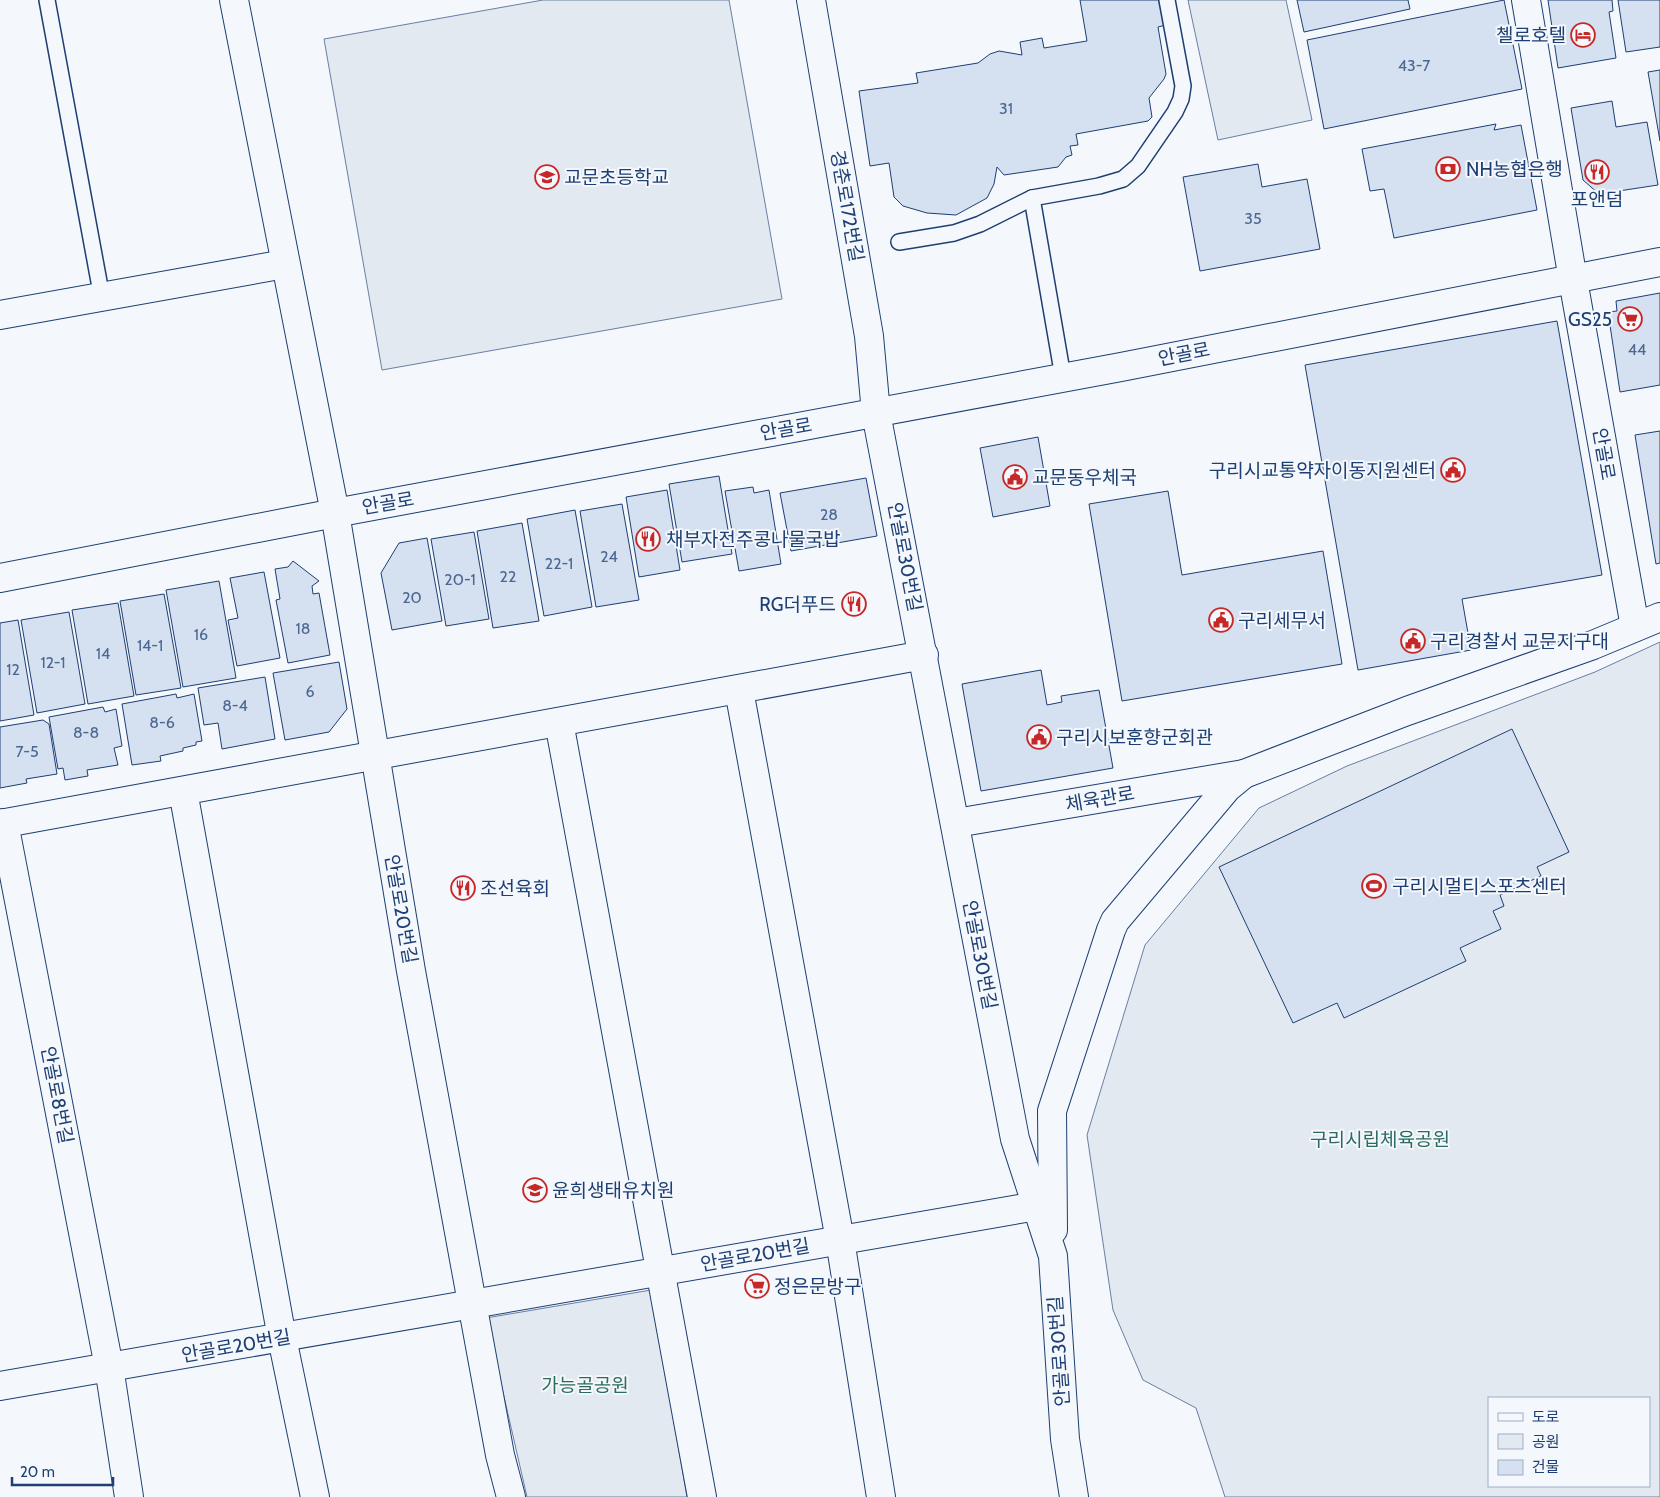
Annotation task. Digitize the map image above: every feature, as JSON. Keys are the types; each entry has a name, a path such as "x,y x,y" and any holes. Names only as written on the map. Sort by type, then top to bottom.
{"street":[{"name":"안골로20번길","path":"234,0 335,513 374,756 472,1305 500,1455 511,1497"},
{"name":"경춘로172번길","path":"811,0 869,336 876,413"},
{"path":"1526,0 1573,280"},
{"name":"안골로","path":"0,578 335,513 876,413 1660,262"},
{"path":"0,315 285,264"},
{"name":"안골로","path":"1573,280 1635,628"},
{"name":"안골로30번길","path":"876,413 924,655 1015,1139 1053,1256 1065,1438 1074,1497"},
{"path":"1053,1256 1052,1111 1111,930 1115,921 1227,788 1244,774 1407,711 1593,645 1660,617"},
{"path":"2,824 924,655"},
{"path":"738,690 840,1240 881,1497"},
{"path":"559,722 702,1497"},
{"name":"체육관로","path":"956,823 1244,774"},
{"path":"183,791 282,1338 315,1497"},
{"name":"안골로8번길","path":"2,824 109,1367 129,1497"},
{"name":"안골로20번길","path":"0,1386 1037,1206"}],"lane":[{"path":"47,0 102,298"},
{"path":"899,242 963,230 980,224 1032,198 1099,186 1123,179 1138,166 1175,112 1181,99 1183,86 1168,0"},
{"path":"1032,198 1063,377"}],"green space":[{"name":"교문초등학교","path":"543,0 729,0 782,299 382,370 324,39"},
{"path":"1188,0 1286,0 1312,120 1218,140"},
{"name":"구리시립체육공원","path":"1660,642 1660,1497 1225,1497 1196,1408 1143,1380 1113,1310 1087,1135 1145,945 1259,808 1347,766 1595,672"},
{"name":"가능골공원","path":"651,1290 687,1497 527,1497 486,1318"}],"building":[{"path":"1080,0 1162,0 1166,25 1158,27 1166,74 1149,98 1152,117 1148,121 1076,134 1078,145 1070,146 1072,155 1066,157 1058,167 1004,175 997,167 994,184 987,198 956,215 927,213 903,206 894,197 889,163 870,166 859,91 918,83 916,73 978,63 990,54 999,51 1022,55 1020,42 1042,38 1044,48 1087,41"},
{"path":"1297,0 1408,0 1410,9 1304,32"},
{"path":"1504,0 1522,89 1324,129 1307,40"},
{"name":"첼로호텔","path":"1548,0 1612,0 1613,11 1609,12 1616,58 1558,68"},
{"path":"1618,0 1660,0 1660,47 1626,52"},
{"path":"1660,70 1660,141 1648,72"},
{"path":"1612,101 1616,127 1647,122 1658,185 1599,194 1583,180 1571,108"},
{"name":"NH농협은행","path":"1496,124 1494,130 1521,125 1537,210 1394,238 1384,189 1370,191 1362,149"},
{"path":"1258,164 1262,187 1307,179 1320,249 1200,271 1183,177"},
{"path":"1660,293 1660,385 1620,392 1608,312 1617,311 1616,301"},
{"name":"구리시교통약자이동지원센터","path":"1557,321 1602,575 1462,599 1471,650 1358,670 1305,365"},
{"path":"1660,431 1660,563 1656,564 1635,435"},
{"name":"교문동우체국","path":"1038,437 1050,506 993,517 980,448"},
{"path":"719,476 732,554 682,562 669,484"},
{"path":"866,478 877,536 791,551 780,493"},
{"path":"753,487 754,493 769,490 781,564 739,571 725,491"},
{"path":"667,490 680,570 639,577 626,497"},
{"name":"구리세무서","path":"1168,491 1182,575 1323,551 1342,664 1122,701 1089,504"},
{"path":"622,504 639,600 596,607 580,511"},
{"path":"575,510 592,607 544,616 527,519"},
{"path":"522,523 539,621 493,628 477,531"},
{"path":"474,532 489,619 446,626 431,539"},
{"path":"427,538 442,621 392,630 381,573 399,543"},
{"path":"293,561 319,581 312,586 313,594 319,593 330,655 288,663 276,600 280,599 275,569 288,567"},
{"path":"264,572 280,658 237,666 228,620 238,618 230,578"},
{"path":"219,581 236,678 183,687 166,590"},
{"path":"164,594 181,688 136,695 120,601"},
{"path":"118,603 134,696 88,704 72,610"},
{"path":"69,612 85,704 37,713 21,620"},
{"path":"18,620 34,715 0,721 0,623"},
{"path":"339,662 347,709 329,732 285,740 273,673"},
{"name":"구리시보훈향군회관","path":"1041,670 1047,705 1062,702 1061,696 1099,690 1113,768 981,791 962,684"},
{"path":"265,677 275,739 222,749 218,723 204,725 198,688"},
{"path":"176,694 177,698 194,694 202,741 196,742 196,745 183,748 183,751 160,756 161,761 132,765 122,704"},
{"path":"103,707 105,712 116,709 122,746 114,748 118,765 87,770 88,776 65,780 63,768 58,769 49,717"},
{"path":"43,720 49,724 57,774 26,779 27,783 0,788 0,727"},
{"name":"구리시멀티스포츠센터","path":"1512,729 1569,852 1537,867 1541,876 1500,895 1504,906 1493,911 1501,929 1460,948 1466,961 1344,1018 1337,1003 1293,1023 1219,867"}],"place":[{"name":"첼로호텔","path":"1583,35"},
{"name":"NH농협은행","path":"1448,169"},
{"name":"포앤덤","path":"1597,172"},
{"name":"교문초등학교","path":"547,177"},
{"name":"GS25","path":"1630,319"},
{"name":"구리시교통약자이동지원센터","path":"1453,470"},
{"name":"교문동우체국","path":"1015,477"},
{"name":"채부자전주콩나물국밥","path":"648,539"},
{"name":"RG더푸드","path":"854,604"},
{"name":"구리세무서","path":"1221,620"},
{"name":"구리경찰서 교문지구대","path":"1413,641"},
{"name":"구리시보훈향군회관","path":"1039,737"},
{"name":"구리시멀티스포츠센터","path":"1374,886"},
{"name":"조선육회","path":"463,888"},
{"name":"윤희생태유치원","path":"535,1190"},
{"name":"정은문방구","path":"757,1286"}]}
